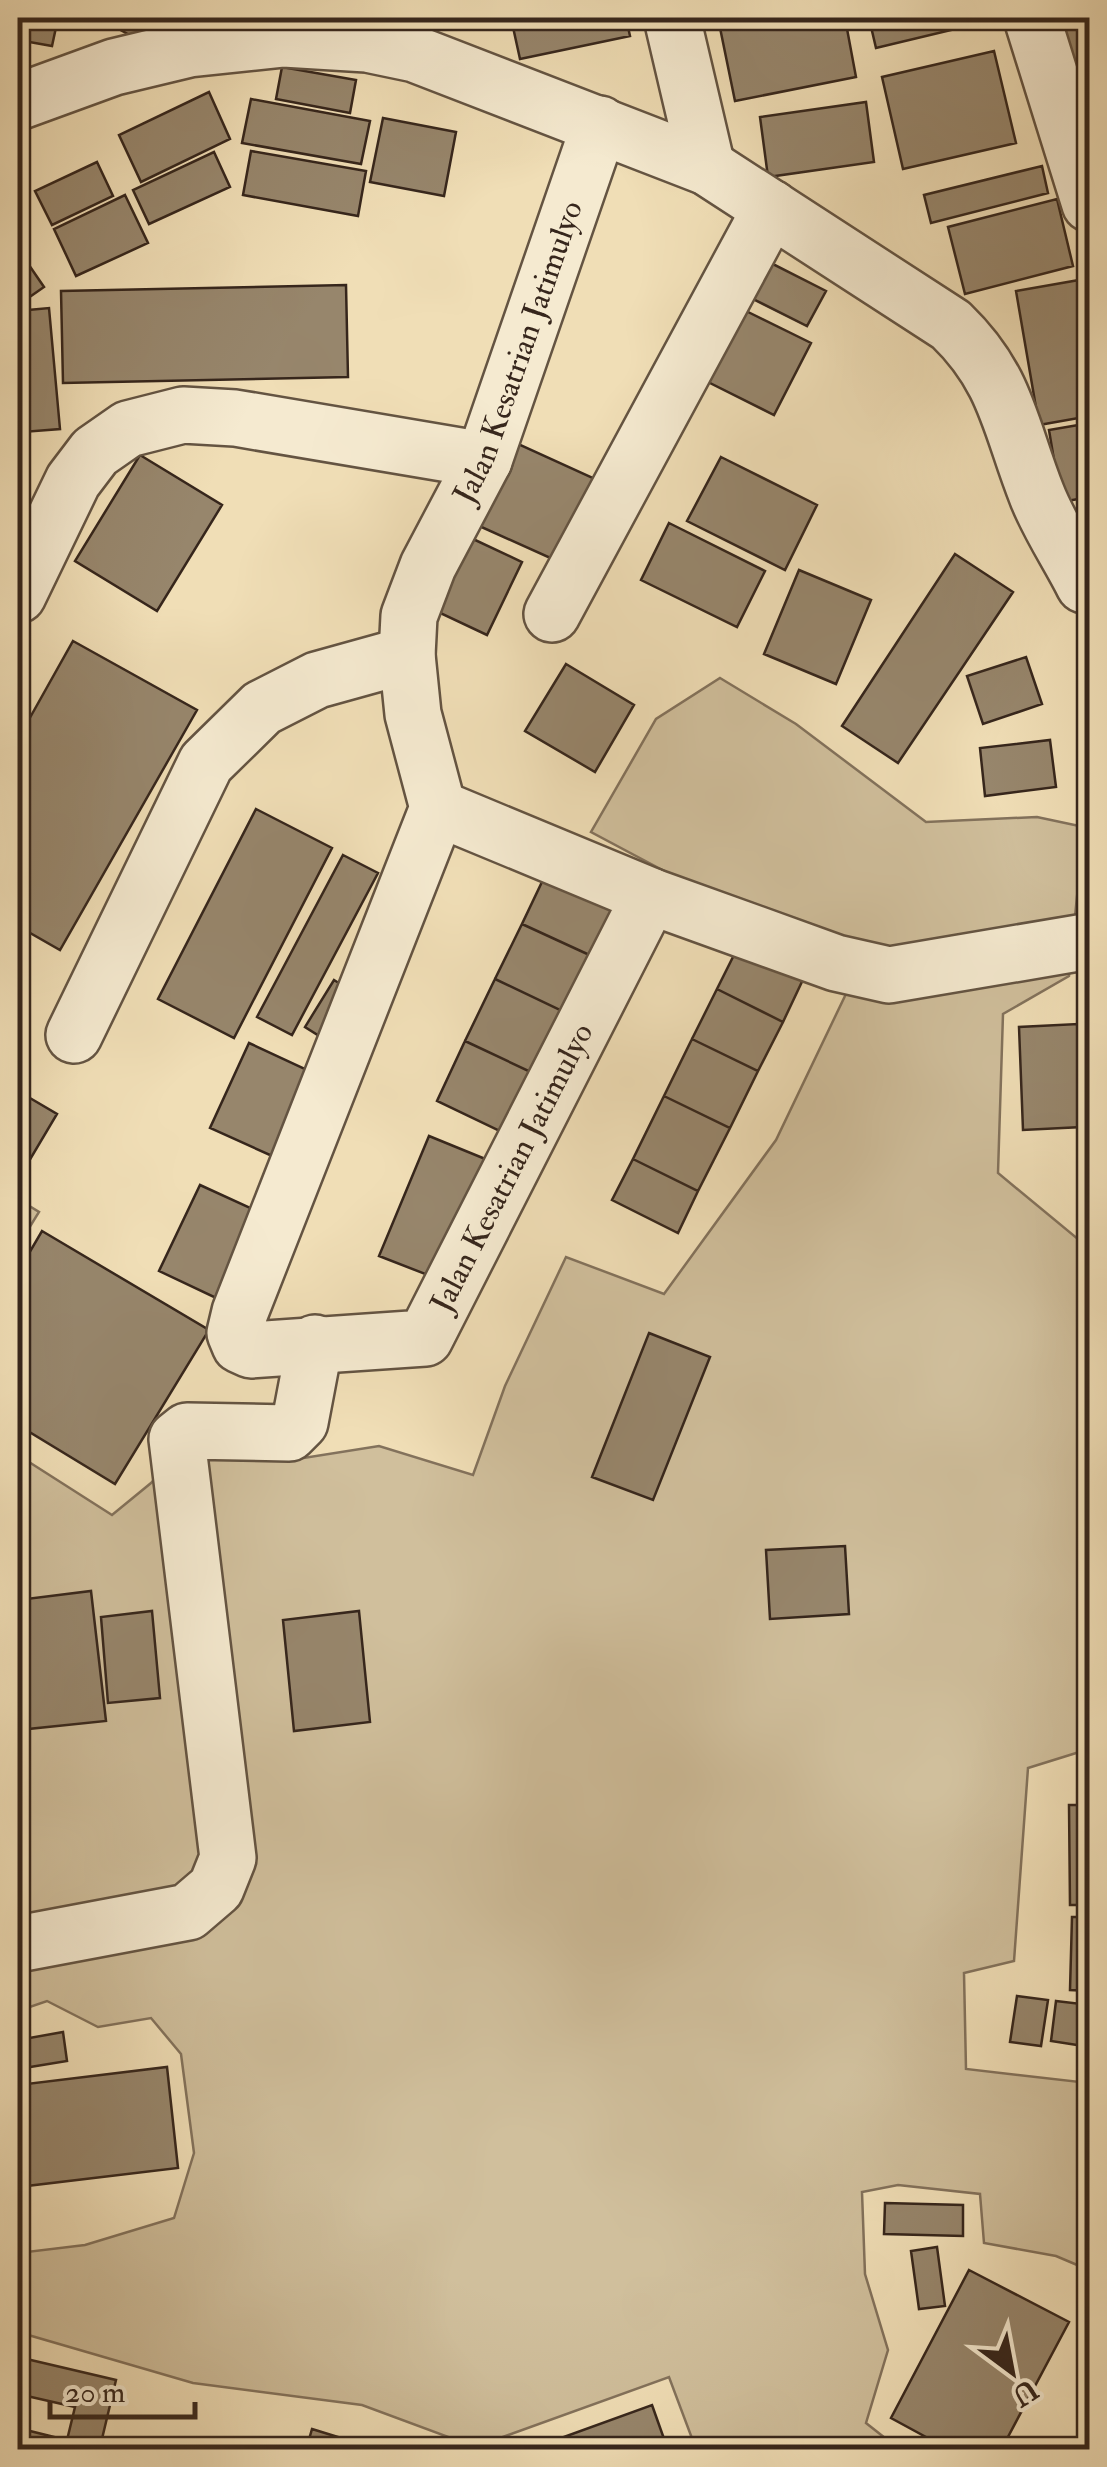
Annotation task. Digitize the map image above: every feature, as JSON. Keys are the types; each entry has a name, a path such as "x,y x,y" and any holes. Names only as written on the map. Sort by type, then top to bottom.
{"street":[{"path":"672,18 707,168"},
{"path":"1032,18 1090,204"},
{"path":"18,102 198,33 366,44 460,69 707,168 951,325 982,355 1004,398 1038,498 1088,593"},
{"name":"Jalan Kesatrian Jatimulyo","path":"600,124 484,460 409,616 407,655 412,714 438,808 235,1332 240,1346 251,1350 316,1343 420,1340 428,1334 650,896"},
{"path":"552,614 771,208"},
{"path":"18,595 73,481 94,452 128,429 183,415 235,418 484,460"},
{"path":"74,1035 206,763 262,708 317,680 407,655"},
{"path":"438,808 650,896 836,962 889,975 1090,941"},
{"path":"18,1944 188,1912 216,1888 228,1858 176,1439 187,1431 289,1433 300,1422 316,1343"}],"shaded area":[{"path":"720,678 796,724 926,822 1037,817 1084,827 1069,976 1003,1014 998,1173 1084,1244 1090,1361 1089,1749 1028,1768 1014,1961 964,1973 966,2069 1089,2083 1089,2270 1056,2256 984,2243 980,2194 898,2185 862,2192 865,2274 888,2350 866,2423 899,2449 696,2449 669,2377 475,2447 362,2405 193,2383 18,2332 18,2253 85,2245 174,2218 194,2153 181,2054 151,2018 98,2027 47,2001 18,2011 18,1455 112,1515 151,1483 200,1427 291,1460 379,1446 473,1475 505,1386 566,1257 664,1294 776,1140 856,973 591,832 656,719"},
{"path":"18,1199 39,1212 18,1246"}],"building":[{"path":"18,18 58,18 52,46 18,40"},
{"path":"98,18 174,18 156,49"},
{"path":"511,18 626,18 630,36 520,59"},
{"path":"718,18 845,18 856,77 735,101"},
{"path":"869,18 1001,18 876,48"},
{"path":"1053,18 1090,18 1090,131"},
{"path":"994,51 1016,143 903,169 882,77"},
{"path":"282,67 356,80 350,113 276,99"},
{"path":"209,92 230,139 141,182 119,135"},
{"path":"251,99 370,121 361,164 242,143"},
{"path":"866,102 874,162 768,177 760,117"},
{"path":"383,118 456,132 444,196 370,182"},
{"path":"251,151 366,171 358,216 243,195"},
{"path":"214,152 230,187 149,224 133,190"},
{"path":"97,162 113,196 52,225 35,191"},
{"path":"1042,166 1048,193 931,223 924,195"},
{"path":"125,195 148,243 76,276 54,229"},
{"path":"1057,199 1073,266 965,294 948,227"},
{"path":"18,249 44,287 18,305"},
{"path":"759,257 826,291 807,326 741,293"},
{"path":"1079,280 1090,340 1090,416 1039,425 1016,291"},
{"path":"346,285 348,377 63,383 61,291"},
{"path":"49,308 60,429 23,432 18,311"},
{"path":"742,309 811,343 774,415 706,381"},
{"path":"1090,423 1090,497 1061,502 1049,430"},
{"path":"503,437 604,483 566,565 466,520"},
{"path":"140,455 222,505 157,611 75,561"},
{"path":"721,457 817,505 785,570 687,521"},
{"path":"669,523 765,571 737,627 641,580"},
{"path":"456,531 522,562 487,635 421,604"},
{"path":"955,554 1013,592 898,763 842,726"},
{"path":"799,570 871,600 836,684 764,654"},
{"path":"73,641 197,710 60,950 18,926 18,739"},
{"path":"1026,657 1042,704 983,724 967,676"},
{"path":"566,664 634,705 595,772 525,731"},
{"path":"1050,740 1056,787 985,796 980,748"},
{"path":"256,809 332,848 234,1038 158,999"},
{"path":"343,855 378,873 292,1035 257,1017"},
{"path":"551,863 637,904 609,964 522,924"},
{"path":"522,924 609,964 581,1020 495,979"},
{"path":"742,939 807,971 783,1022 717,989"},
{"path":"495,979 581,1020 552,1082 465,1041"},
{"path":"334,980 361,997 332,1044 305,1027"},
{"path":"717,989 783,1022 758,1071 692,1039"},
{"path":"1078,1024 1082,1127 1023,1130 1019,1027"},
{"path":"692,1039 758,1071 730,1128 664,1096"},
{"path":"465,1041 552,1082 523,1142 437,1101"},
{"path":"249,1043 318,1075 279,1159 210,1128"},
{"path":"18,1091 57,1114 19,1178 18,1177"},
{"path":"664,1096 730,1128 698,1191 633,1159"},
{"path":"429,1136 500,1165 451,1284 379,1256"},
{"path":"633,1159 698,1191 678,1233 612,1200"},
{"path":"200,1185 272,1218 231,1305 159,1271"},
{"path":"42,1231 209,1330 115,1484 18,1425 18,1272"},
{"path":"649,1333 710,1357 653,1500 592,1477"},
{"path":"845,1546 849,1614 770,1619 766,1550"},
{"path":"91,1591 106,1721 18,1730 18,1600"},
{"path":"152,1611 160,1698 108,1703 101,1617"},
{"path":"359,1611 370,1722 294,1731 283,1620"},
{"path":"1069,1805 1090,1805 1090,1905 1070,1905"},
{"path":"1072,1917 1090,1917 1090,1991 1070,1990"},
{"path":"1017,1996 1048,2000 1041,2046 1010,2042"},
{"path":"1056,2001 1090,2005 1090,2047 1051,2041"},
{"path":"63,2032 67,2061 18,2069 18,2040"},
{"path":"167,2067 178,2168 18,2187 18,2085"},
{"path":"885,2203 963,2205 963,2236 884,2234"},
{"path":"937,2247 945,2306 919,2309 911,2251"},
{"path":"969,2270 1069,2322 1001,2450 950,2450 891,2418"},
{"path":"18,2357 116,2380 101,2443 68,2436 75,2407 18,2394"},
{"path":"652,2405 668,2450 528,2450"},
{"path":"18,2428 58,2438 55,2450 18,2450"},
{"path":"312,2429 380,2450 306,2450"}]}
